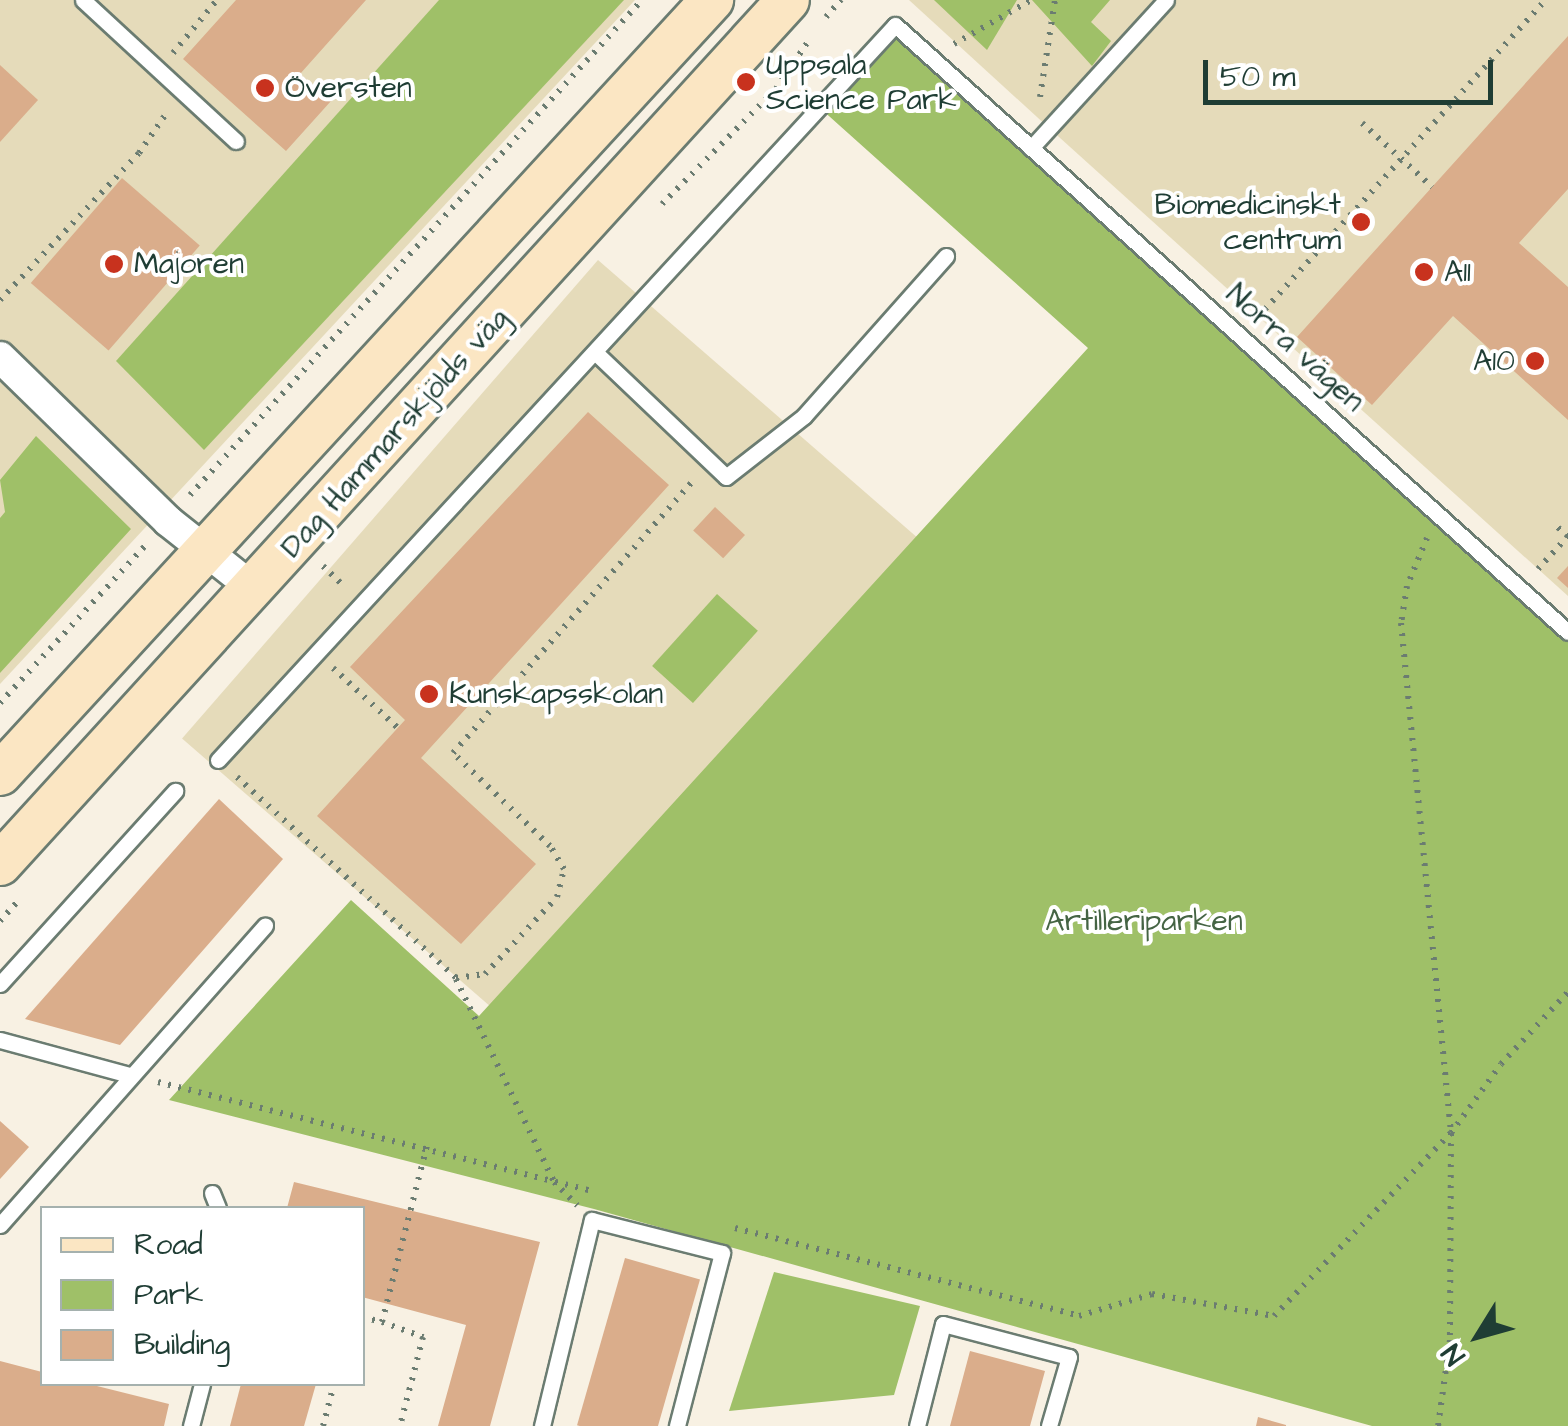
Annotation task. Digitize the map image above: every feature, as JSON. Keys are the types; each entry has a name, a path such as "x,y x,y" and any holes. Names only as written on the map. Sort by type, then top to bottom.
{"main road":[{"name":"Dag Hammarskjölds väg","path":"0,774 712,0"},
{"name":"Dag Hammarskjölds väg","path":"0,864 254,590 788,0"}],"street":[{"path":"0,357 168,521 254,590"}],"lane":[{"path":"83,0 236,141"},
{"path":"1031,148 1166,0"},
{"name":"Norra vägen","path":"597,354 895,25 1568,632"},
{"path":"218,760 597,354 726,477 804,416 946,256"},
{"path":"0,984 175,790"},
{"path":"0,1225 265,925"},
{"path":"0,1040 130,1075"},
{"path":"542,1426 592,1220 722,1254 677,1426"},
{"path":"917,1426 943,1324 1069,1357 1049,1426"},
{"path":"190,1426 201,1386"}],"path":[{"path":"0,300 164,124 172,100 164,63 217,0"},
{"path":"0,702 642,0"},
{"path":"931,58 1031,0"},
{"path":"1031,148 1056,0"},
{"path":"1240,336 1545,0"},
{"path":"1362,123 1432,187"},
{"path":"456,978 486,974 558,897 564,869 550,846 453,753 711,462"},
{"path":"1436,514 1407,586 1401,623 1451,1133 1450,1340 1438,1426"},
{"path":"1520,588 1568,536 1555,524"},
{"path":"318,654 398,728"},
{"path":"218,760 456,978 554,1182"},
{"path":"723,1225 1079,1316 1152,1294 1274,1316 1451,1133 1501,1064 1568,992"},
{"path":"130,1075 427,1145 610,1196"},
{"path":"382,1322 427,1145"},
{"path":"365,1319 423,1337 400,1426"},
{"path":"323,1426 333,1386"}],"shaded area":[{"path":"0,0 635,0 0,684"},
{"name":"Biomedicinskt centrum","path":"909,0 1568,0 1568,596 1049,128"},
{"path":"598,260 917,538 501,1016 182,738"}],"green space":[{"path":"439,0 624,0 204,450 116,361"},
{"path":"934,0 1017,0 987,50"},
{"path":"1032,0 1110,0 1091,22 1111,41 1092,66"},
{"name":"Artilleriparken","path":"895,25 1568,632 1568,1426 1372,1426 594,1209 169,1100 351,900 479,1016 1088,348 820,108"},
{"path":"36,436 131,529 0,673 0,518 5,512 0,480"},
{"path":"717,594 758,631 693,703 652,666"},
{"path":"774,1272 920,1306 894,1395 729,1411"}],"building":[{"name":"Översten","path":"236,0 366,0 300,74 331,101 286,151 183,59"},
{"path":"1568,36 1568,189 1519,243 1568,287 1568,420 1453,316 1372,405 1297,337"},
{"path":"0,65 38,100 0,142"},
{"name":"Majoren","path":"122,178 200,246 109,350 31,283"},
{"name":"Kunskapsskolan","path":"588,412 669,485 421,758 536,864 461,944 317,816 405,720 350,667"},
{"path":"715,507 745,535 723,558 693,530"},
{"path":"1568,566 1568,588 1557,578"},
{"path":"219,799 283,859 120,1045 25,1019"},
{"path":"0,1121 29,1147 0,1179"},
{"path":"294,1182 540,1242 490,1426 438,1426 466,1325 365,1298 365,1206 288,1206"},
{"path":"625,1258 700,1279 658,1426 577,1425"},
{"path":"970,1351 1045,1371 1030,1426 950,1426"},
{"path":"0,1361 40,1371 40,1386 97,1386 169,1404 164,1426 0,1426"},
{"path":"240,1386 315,1386 304,1426 230,1426"},
{"path":"1258,1417 1286,1425 1286,1426 1256,1426"}],"place":[{"name":"Uppsala Science Park","path":"746,82"},
{"name":"Översten","path":"265,88"},
{"name":"Biomedicinskt centrum","path":"1361,222"},
{"name":"Majoren","path":"114,264"},
{"name":"A11","path":"1424,272"},
{"name":"A10","path":"1535,361"},
{"name":"Kunskapsskolan","path":"429,694"}]}
